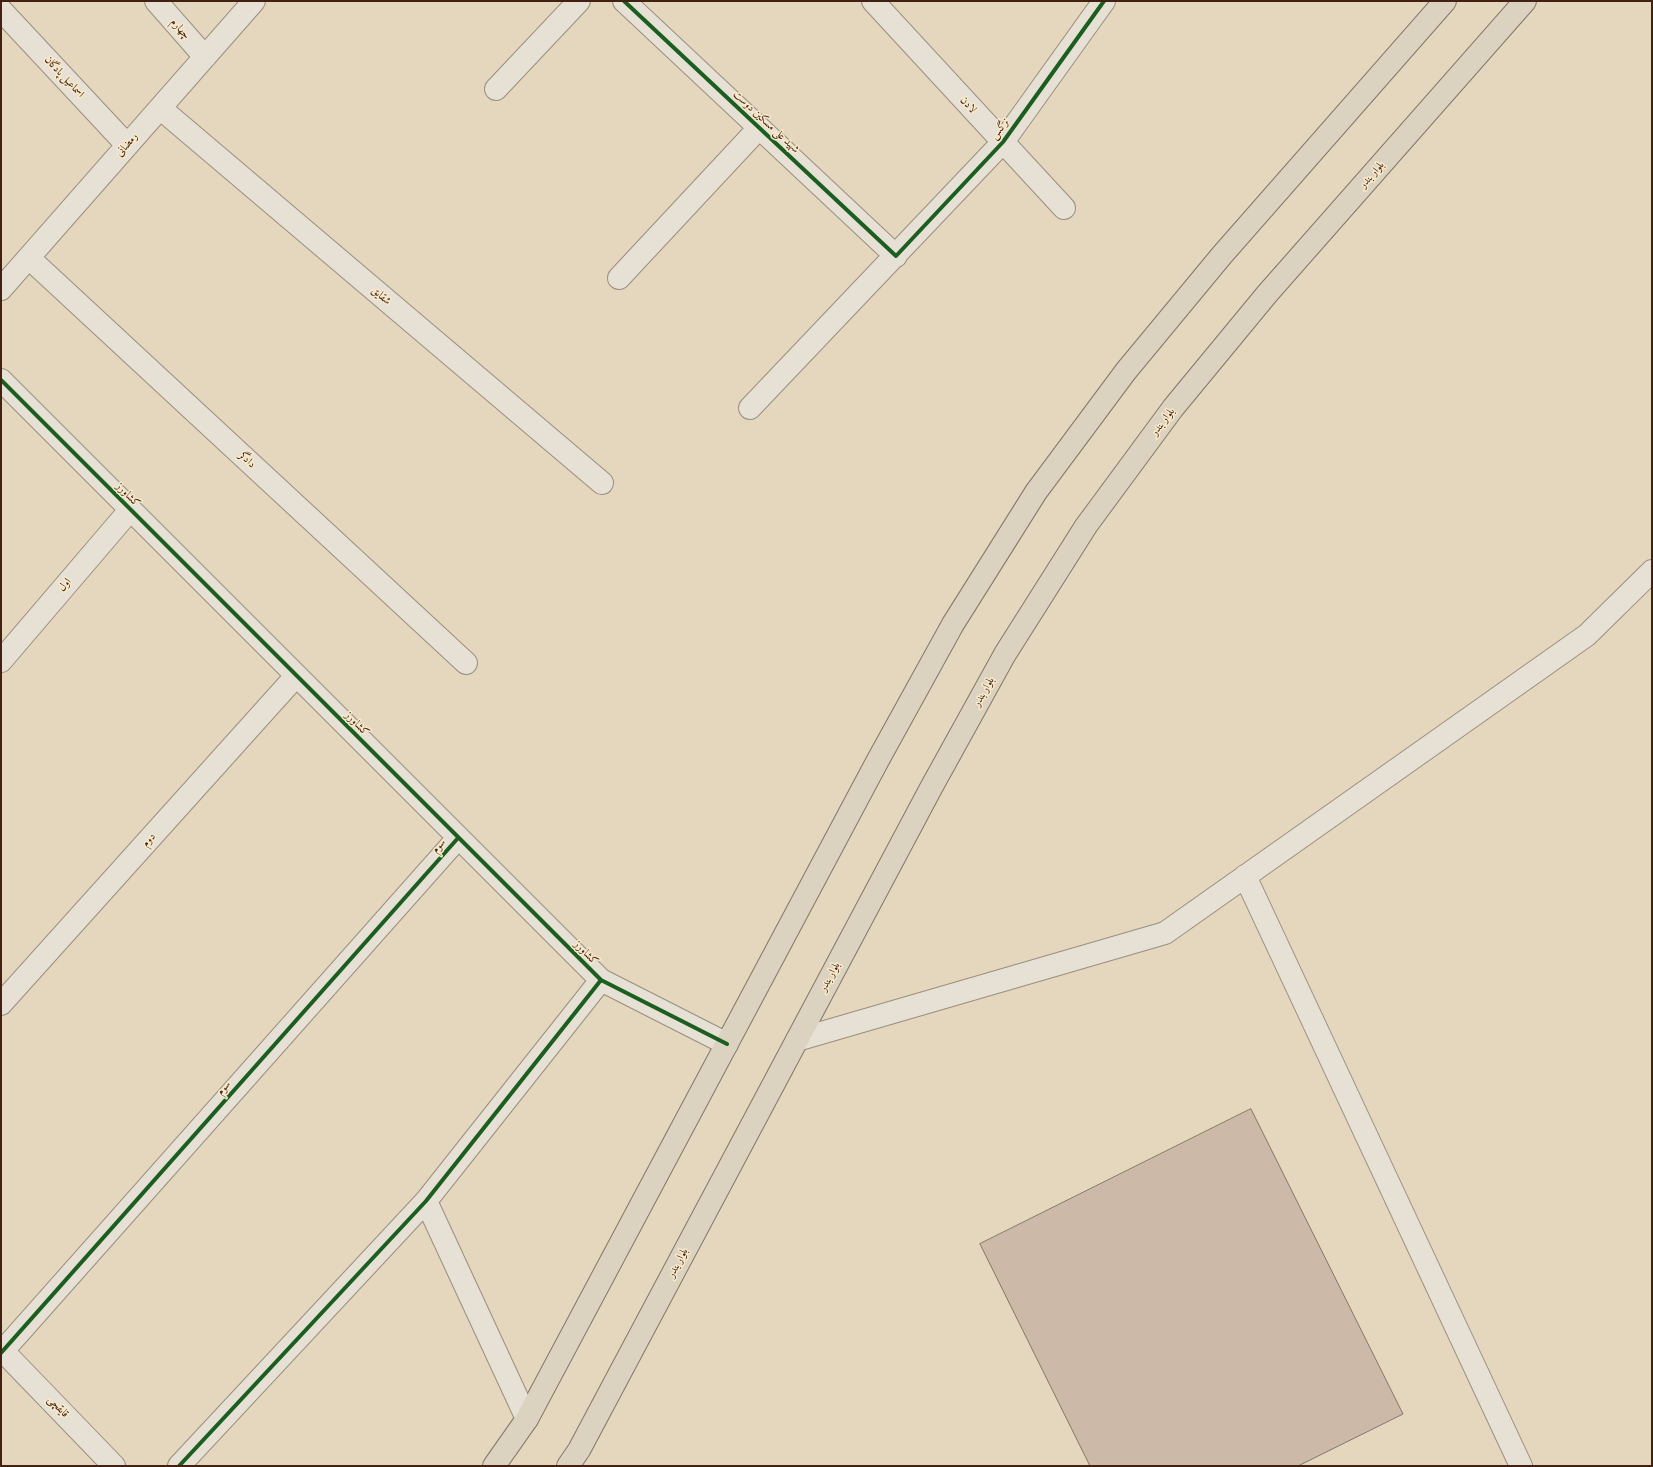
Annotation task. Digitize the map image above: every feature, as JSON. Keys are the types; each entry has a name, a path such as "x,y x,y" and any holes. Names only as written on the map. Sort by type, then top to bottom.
{"main road":[{"path":"494,1466 527,1419 878,760 953,624 1036,492 1126,371 1222,255 1445,1"},
{"name":"بلوار بندر","path":"568,1466 579,1450 931,788 1005,654 1086,526 1173,408 1267,294 1525,1"}],"street":[{"name":"چهارم","path":"156,1 205,57"},
{"name":"رمضانی","path":"1,289 254,1"},
{"path":"496,89 579,1"},
{"name":"شهید علی مسکین دوست","path":"624,1 896,256"},
{"name":"لادن","path":"873,1 1064,208"},
{"name":"نرگس","path":"750,408 896,256 1002,142 1104,1"},
{"name":"اسماعیل پادگان","path":"1,10 127,145"},
{"name":"شقایق","path":"160,108 602,483"},
{"path":"619,278 760,128"},
{"name":"دادگر","path":"29,258 466,663"},
{"name":"کشاورز","path":"1,380 601,980 727,1044"},
{"name":"اول","path":"1,661 130,510"},
{"path":"797,1040 1165,933 1587,635 1652,571"},
{"name":"دوم","path":"1,1004 296,676"},
{"name":"سوم","path":"2,1351 458,838"},
{"path":"1245,876 1521,1466"},
{"path":"179,1466 426,1201 601,980"},
{"path":"426,1201 527,1419"},
{"name":"قایقچی","path":"2,1351 114,1466"}],"building":[{"path":"1251,1109 1403,1414 1298,1466 1090,1466 980,1244"}],"cycle path":[{"path":"624,1 896,256 1003,142 1104,1"},
{"path":"1,380 601,980 727,1044"},
{"path":"1,1353 458,838"},
{"path":"179,1466 426,1201 601,980"}]}
